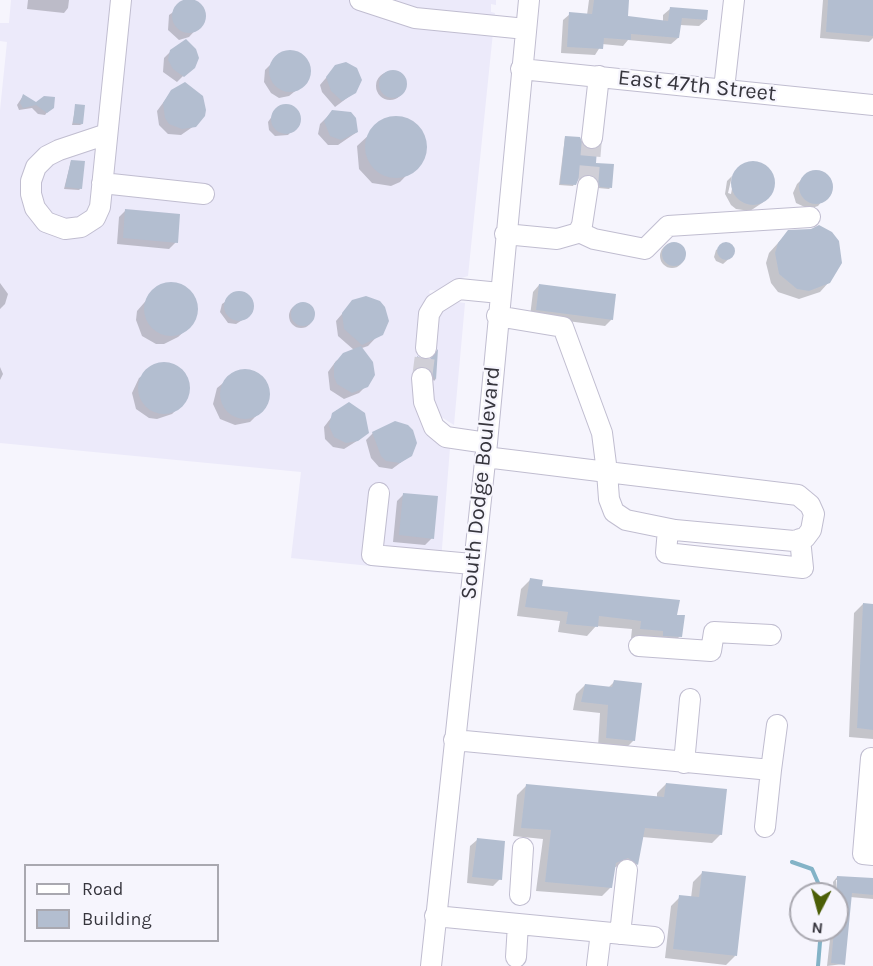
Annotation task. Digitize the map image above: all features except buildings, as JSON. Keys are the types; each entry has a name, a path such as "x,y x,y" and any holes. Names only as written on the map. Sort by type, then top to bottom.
{"street":[{"path":"107,134 47,156 36,167 31,181 31,194 35,208 46,222 64,229 81,227 95,218 100,207 121,0"},
{"path":"360,0 415,18 526,29"},
{"name":"South Dodge Boulevard","path":"430,966 486,450 529,0"},
{"path":"724,89 734,0"},
{"name":"East 47th Street","path":"521,69 873,105"},
{"path":"592,138 599,76"},
{"path":"102,183 204,194"},
{"path":"579,232 588,186"},
{"path":"505,234 557,239 579,232 594,239 645,249 668,226 810,217"},
{"path":"426,348 429,314 435,304 459,289 500,293"},
{"path":"422,378 424,402 434,427 446,437 486,450 607,472 798,495 810,505 814,514 811,530 805,538 794,541 668,529 626,520 614,512 609,499 607,472 602,433 563,327 497,316"},
{"path":"379,494 372,555 472,564"},
{"path":"668,529 666,553 803,568 800,539"},
{"path":"639,646 711,651 714,632 771,635"},
{"path":"684,763 690,699"},
{"path":"765,827 777,725"},
{"path":"454,741 771,770"},
{"path":"871,758 863,854 873,855"},
{"path":"520,895 523,848"},
{"path":"620,934 627,870"},
{"path":"435,916 654,937"},
{"path":"516,957 519,924"},
{"path":"597,965 600,932"}],"shaded area":[{"path":"11,0 496,0 496,5 491,4 491,12 495,13 468,276 452,281 442,291 430,290 429,293 451,301 465,303 454,425 438,415 429,427 450,448 440,573 291,558 301,472 0,443 0,110 7,42 0,41 0,23 9,23"}],"waterway":[{"path":"792,862 812,869 818,882"},
{"path":"818,966 820,942"}],"tunnel":[{"path":"588,186 592,138"},
{"path":"422,378 426,348"}]}
